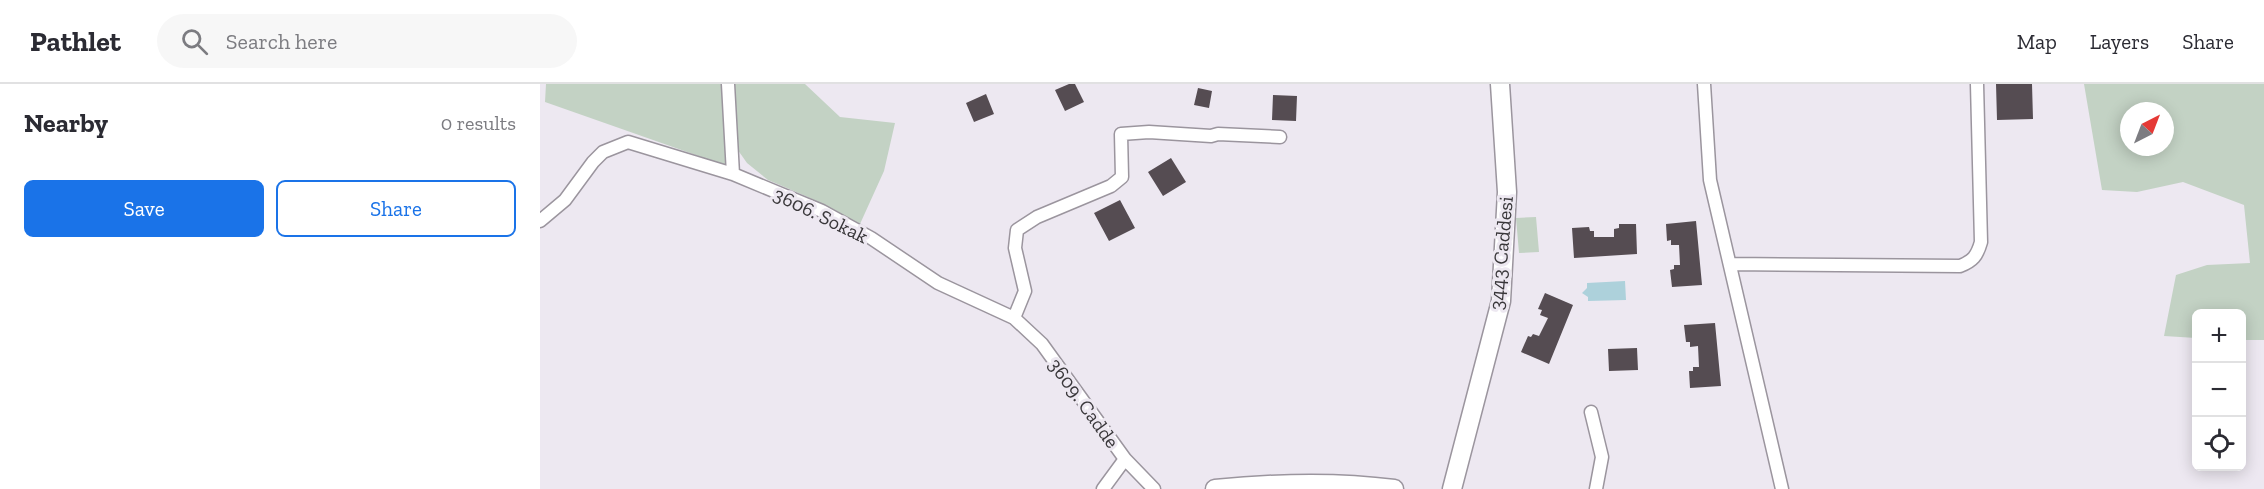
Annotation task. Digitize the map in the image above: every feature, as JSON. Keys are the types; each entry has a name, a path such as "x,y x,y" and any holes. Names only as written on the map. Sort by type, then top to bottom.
{"street":[{"path":"728,84 733,174"},
{"name":"3443 Caddesi","path":"1452,489 1500,301 1507,192 1500,84"},
{"path":"1704,84 1710,180 1782,489"},
{"path":"1730,264 1960,266 1971,262 1981,242 1977,84"},
{"path":"1014,318 1025,291 1015,248 1017,230 1037,217 1111,186 1122,177 1121,134 1149,132 1280,137"},
{"name":"3606. Sokak","path":"540,221 566,201 593,162 603,152 628,142 643,145 733,174 822,211 871,238 938,283 1014,318"},
{"name":"3609. Cadde","path":"1014,318 1042,344 1125,459 1154,489"},
{"path":"1591,412 1602,457 1596,489"},
{"path":"1103,489 1125,459"},
{"path":"1215,489 1268,483 1362,485 1394,489"}],"green space":[{"path":"546,84 724,84 727,166 545,102"},
{"path":"734,84 805,84 840,117 895,123 884,171 860,224 808,197 768,180 747,163 735,146"},
{"path":"2084,84 2264,84 2264,340 2246,340 2246,309 2192,309 2192,338 2164,336 2176,275 2207,265 2250,263 2244,205 2183,182 2137,192 2102,190"},
{"path":"1536,217 1539,252 1519,253 1516,218"}],"water":[{"path":"1625,281 1626,300 1588,301 1588,297 1582,293 1587,288 1587,283"}],"building":[{"path":"1075,84 1084,102 1065,111 1055,90"},
{"path":"1996,84 2032,84 2033,119 1997,120"},
{"path":"1198,88 1212,91 1209,108 1194,105"},
{"path":"986,94 994,114 974,122 966,103"},
{"path":"1273,95 1297,96 1296,121 1272,120"},
{"path":"1171,158 1186,182 1163,196 1148,172"},
{"path":"1120,200 1135,228 1109,241 1094,213"},
{"path":"1696,221 1702,285 1672,287 1670,270 1674,269 1674,265 1680,265 1679,245 1671,245 1671,240 1667,241 1666,224"},
{"path":"1619,224 1636,224 1637,254 1574,258 1572,228 1589,227 1590,231 1594,231 1594,237 1614,237 1614,229 1619,228"},
{"path":"1545,293 1573,305 1549,364 1521,352 1528,336 1531,337 1533,334 1539,336 1548,318 1540,315 1542,310 1538,309"},
{"path":"1715,323 1721,386 1690,388 1689,371 1693,371 1693,367 1699,367 1698,346 1690,347 1690,342 1686,342 1684,325"},
{"path":"1637,348 1638,370 1609,371 1608,349"}]}
